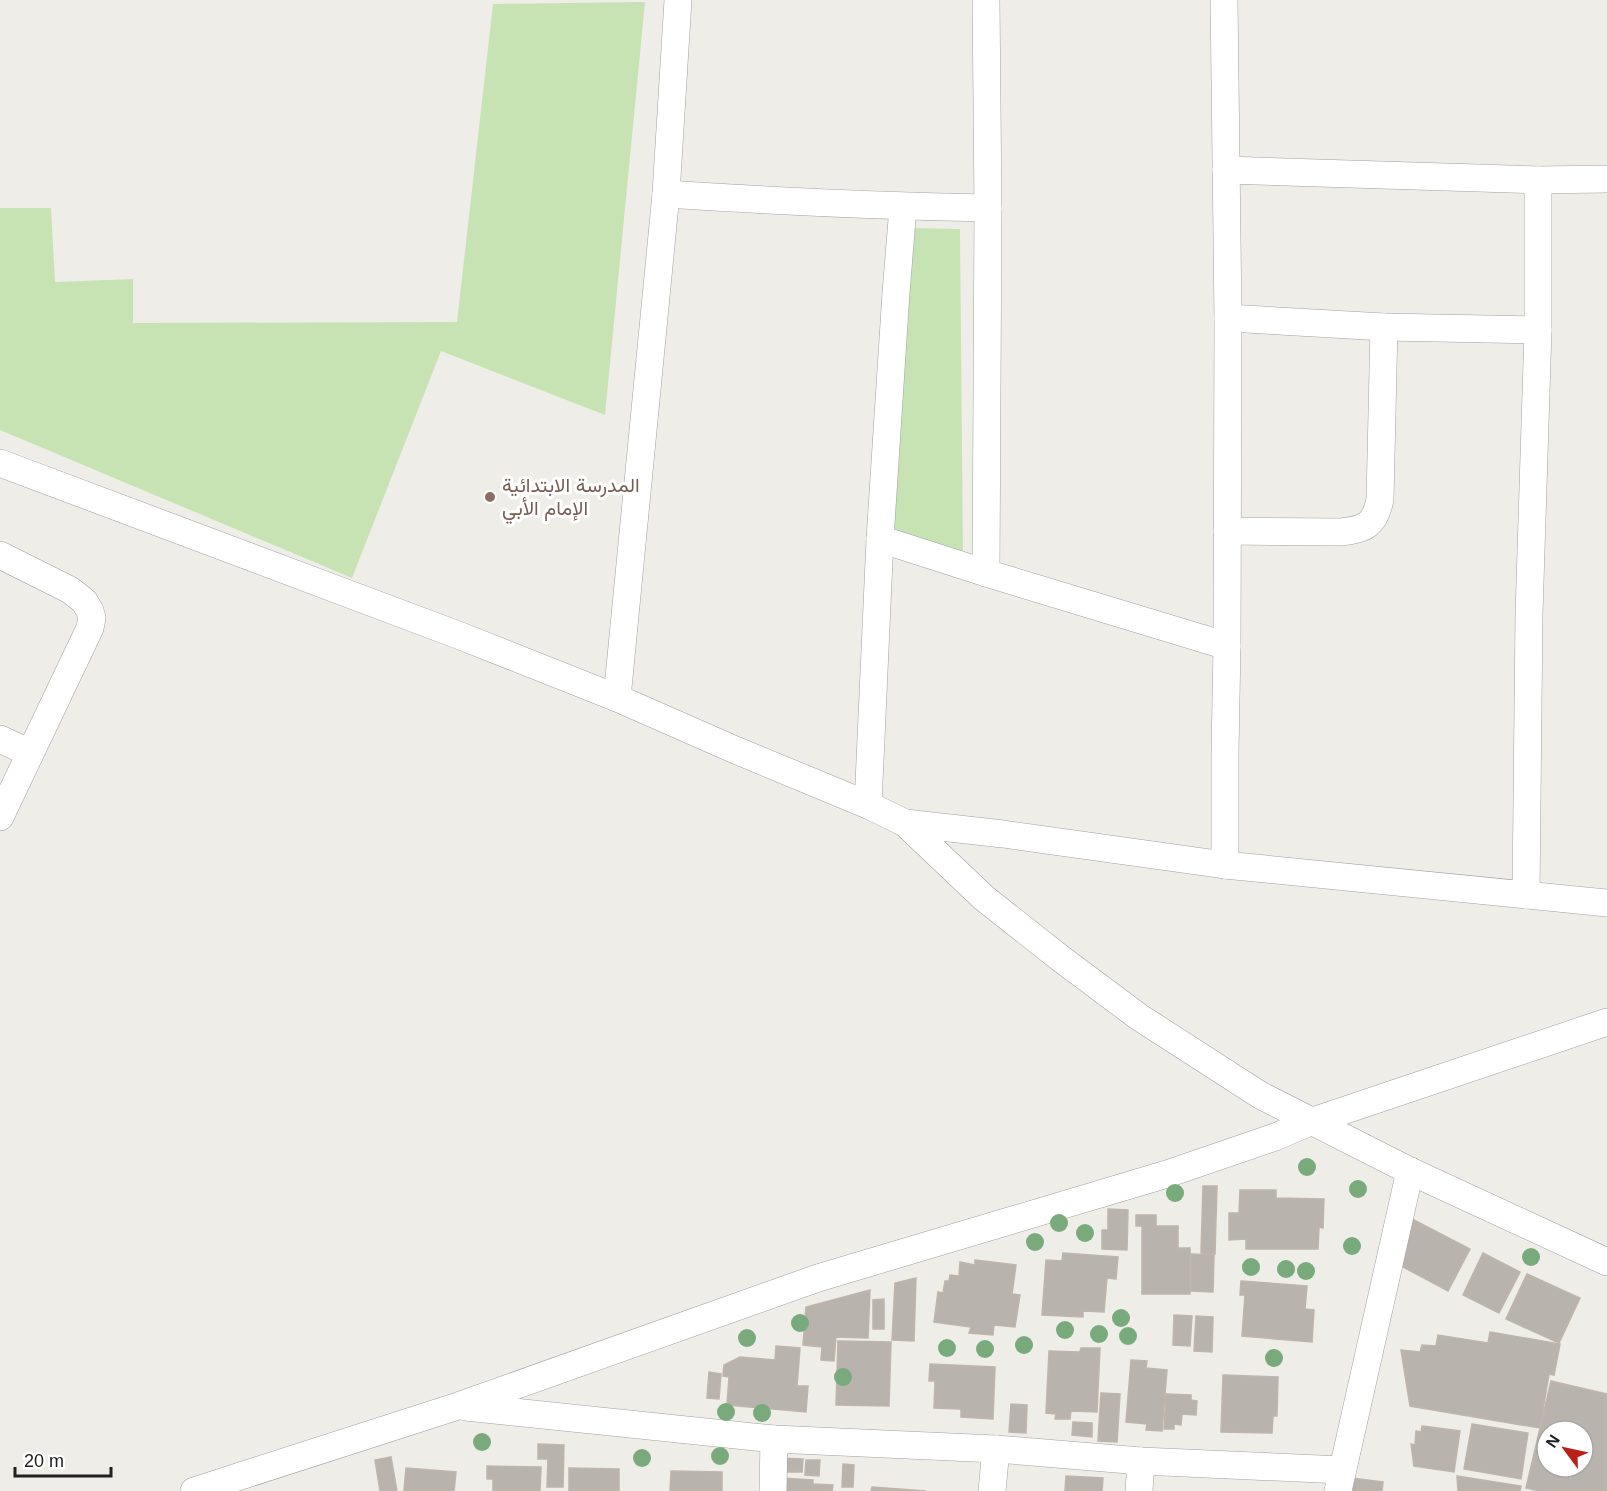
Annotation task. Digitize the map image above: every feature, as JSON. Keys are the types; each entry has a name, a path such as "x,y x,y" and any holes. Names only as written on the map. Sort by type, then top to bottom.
{"street":[{"path":"617,698 666,194 678,0"},
{"path":"986,0 988,208 986,573"},
{"path":"1224,0 1228,318 1225,865"},
{"path":"1226,170 1538,180 1607,179"},
{"path":"1526,895 1529,614 1538,330 1538,180"},
{"path":"666,194 903,207 988,208"},
{"path":"868,805 880,539 903,207"},
{"path":"1228,318 1384,327 1538,330"},
{"path":"1227,531 1341,532 1360,530 1374,519 1380,499 1384,327"},
{"path":"0,463 458,635 617,698 905,823 984,898 1139,1017 1260,1095 1410,1171 1607,1262"},
{"path":"880,539 1227,646"},
{"path":"0,555 70,590 84,601 92,618 90,628 0,817"},
{"path":"0,739 30,753"},
{"path":"905,823 1014,835 1225,865 1607,903"},
{"path":"194,1491 458,1406 818,1278 1167,1174 1275,1137 1310,1122 1607,1022"},
{"path":"458,1406 774,1439 996,1449 1340,1480 1410,1171"},
{"path":"773,1491 774,1439"},
{"path":"992,1491 996,1449"},
{"path":"1138,1491 1141,1461"}],"green space":[{"path":"645,2 605,415 441,351 352,578 0,430 0,208 51,208 55,282 133,279 133,323 457,322 493,4"},
{"path":"910,228 960,229 963,557 888,534"}],"building":[{"path":"1203,1186 1217,1186 1215,1254 1201,1253"},
{"path":"1240,1190 1276,1190 1276,1198 1324,1199 1323,1228 1319,1227 1318,1249 1246,1249 1246,1239 1229,1240 1229,1213 1239,1213"},
{"path":"1108,1209 1128,1210 1127,1250 1102,1249 1102,1230 1108,1230"},
{"path":"1136,1215 1156,1215 1156,1226 1178,1226 1178,1248 1190,1248 1190,1294 1142,1294 1142,1226 1136,1226"},
{"path":"1412,1219 1470,1249 1448,1291 1390,1260"},
{"path":"1063,1253 1118,1257 1116,1279 1107,1278 1104,1312 1083,1311 1083,1317 1042,1315 1046,1260 1062,1261"},
{"path":"1483,1253 1520,1272 1499,1313 1463,1295"},
{"path":"1191,1254 1214,1255 1213,1292 1191,1291"},
{"path":"975,1260 1016,1265 1012,1294 1020,1295 1015,1327 994,1325 993,1335 969,1333 971,1327 934,1322 938,1292 943,1293 945,1281 949,1281 950,1275 959,1276 960,1262 975,1265"},
{"path":"1527,1274 1580,1298 1559,1343 1506,1319"},
{"path":"916,1278 914,1341 892,1340 895,1283"},
{"path":"1241,1281 1307,1286 1305,1309 1314,1310 1312,1342 1242,1336 1245,1295 1240,1295"},
{"path":"870,1290 868,1338 836,1337 834,1361 821,1360 822,1347 803,1345 806,1307"},
{"path":"884,1299 884,1329 873,1329 873,1300"},
{"path":"1174,1315 1192,1316 1190,1346 1173,1345"},
{"path":"1196,1316 1213,1317 1212,1352 1194,1351"},
{"path":"1490,1332 1560,1344 1554,1375 1549,1374 1542,1419 1535,1419 1535,1427 1410,1406 1401,1350 1420,1352 1422,1345 1436,1346 1438,1335 1488,1343"},
{"path":"838,1341 891,1342 889,1406 836,1405"},
{"path":"776,1346 800,1348 797,1386 808,1386 806,1412 727,1405 729,1377 723,1376 724,1365 740,1357 775,1360"},
{"path":"1081,1348 1100,1348 1097,1412 1071,1411 1070,1419 1055,1419 1056,1414 1046,1413 1049,1351 1080,1352"},
{"path":"1131,1360 1147,1361 1146,1368 1167,1370 1162,1431 1146,1430 1147,1424 1126,1422"},
{"path":"930,1364 995,1367 993,1419 961,1417 961,1409 934,1408 935,1381 929,1381"},
{"path":"709,1372 721,1374 719,1399 707,1398"},
{"path":"1223,1375 1278,1377 1277,1416 1273,1416 1272,1433 1221,1432"},
{"path":"1551,1381 1607,1394 1607,1491 1540,1491 1526,1488 1535,1449 1535,1479 1595,1479 1595,1419 1542,1419"},
{"path":"1101,1393 1120,1394 1117,1442 1098,1441"},
{"path":"1166,1394 1191,1395 1191,1400 1197,1401 1196,1415 1182,1414 1181,1425 1174,1424 1174,1429 1164,1429"},
{"path":"1011,1404 1027,1405 1026,1433 1009,1432"},
{"path":"1073,1422 1092,1423 1092,1437 1072,1435"},
{"path":"1472,1424 1528,1433 1521,1479 1464,1469"},
{"path":"1422,1426 1460,1431 1454,1472 1414,1466 1411,1444 1415,1445 1416,1431 1421,1432"},
{"path":"538,1444 564,1445 563,1487 547,1487 548,1459 538,1459"},
{"path":"391,1457 397,1491 380,1491 375,1460"},
{"path":"775,1458 803,1459 802,1472 774,1472"},
{"path":"806,1460 820,1460 819,1476 805,1475"},
{"path":"843,1464 854,1465 853,1487 842,1487"},
{"path":"487,1466 541,1467 540,1491 493,1491 493,1479 487,1479"},
{"path":"406,1468 456,1472 454,1491 404,1491"},
{"path":"569,1468 619,1469 619,1491 569,1491"},
{"path":"671,1471 722,1472 722,1491 670,1491"},
{"path":"1066,1476 1103,1478 1102,1491 1065,1491"},
{"path":"1457,1476 1521,1486 1520,1491 1458,1491"},
{"path":"781,1478 813,1480 813,1484 833,1485 832,1491 780,1491"},
{"path":"1351,1478 1383,1482 1382,1491 1350,1491"},
{"path":"872,1487 926,1491 871,1491"}],"place":[{"name":"المدرسة الابتدائية الإمام الأبي","path":"490,497"}]}
